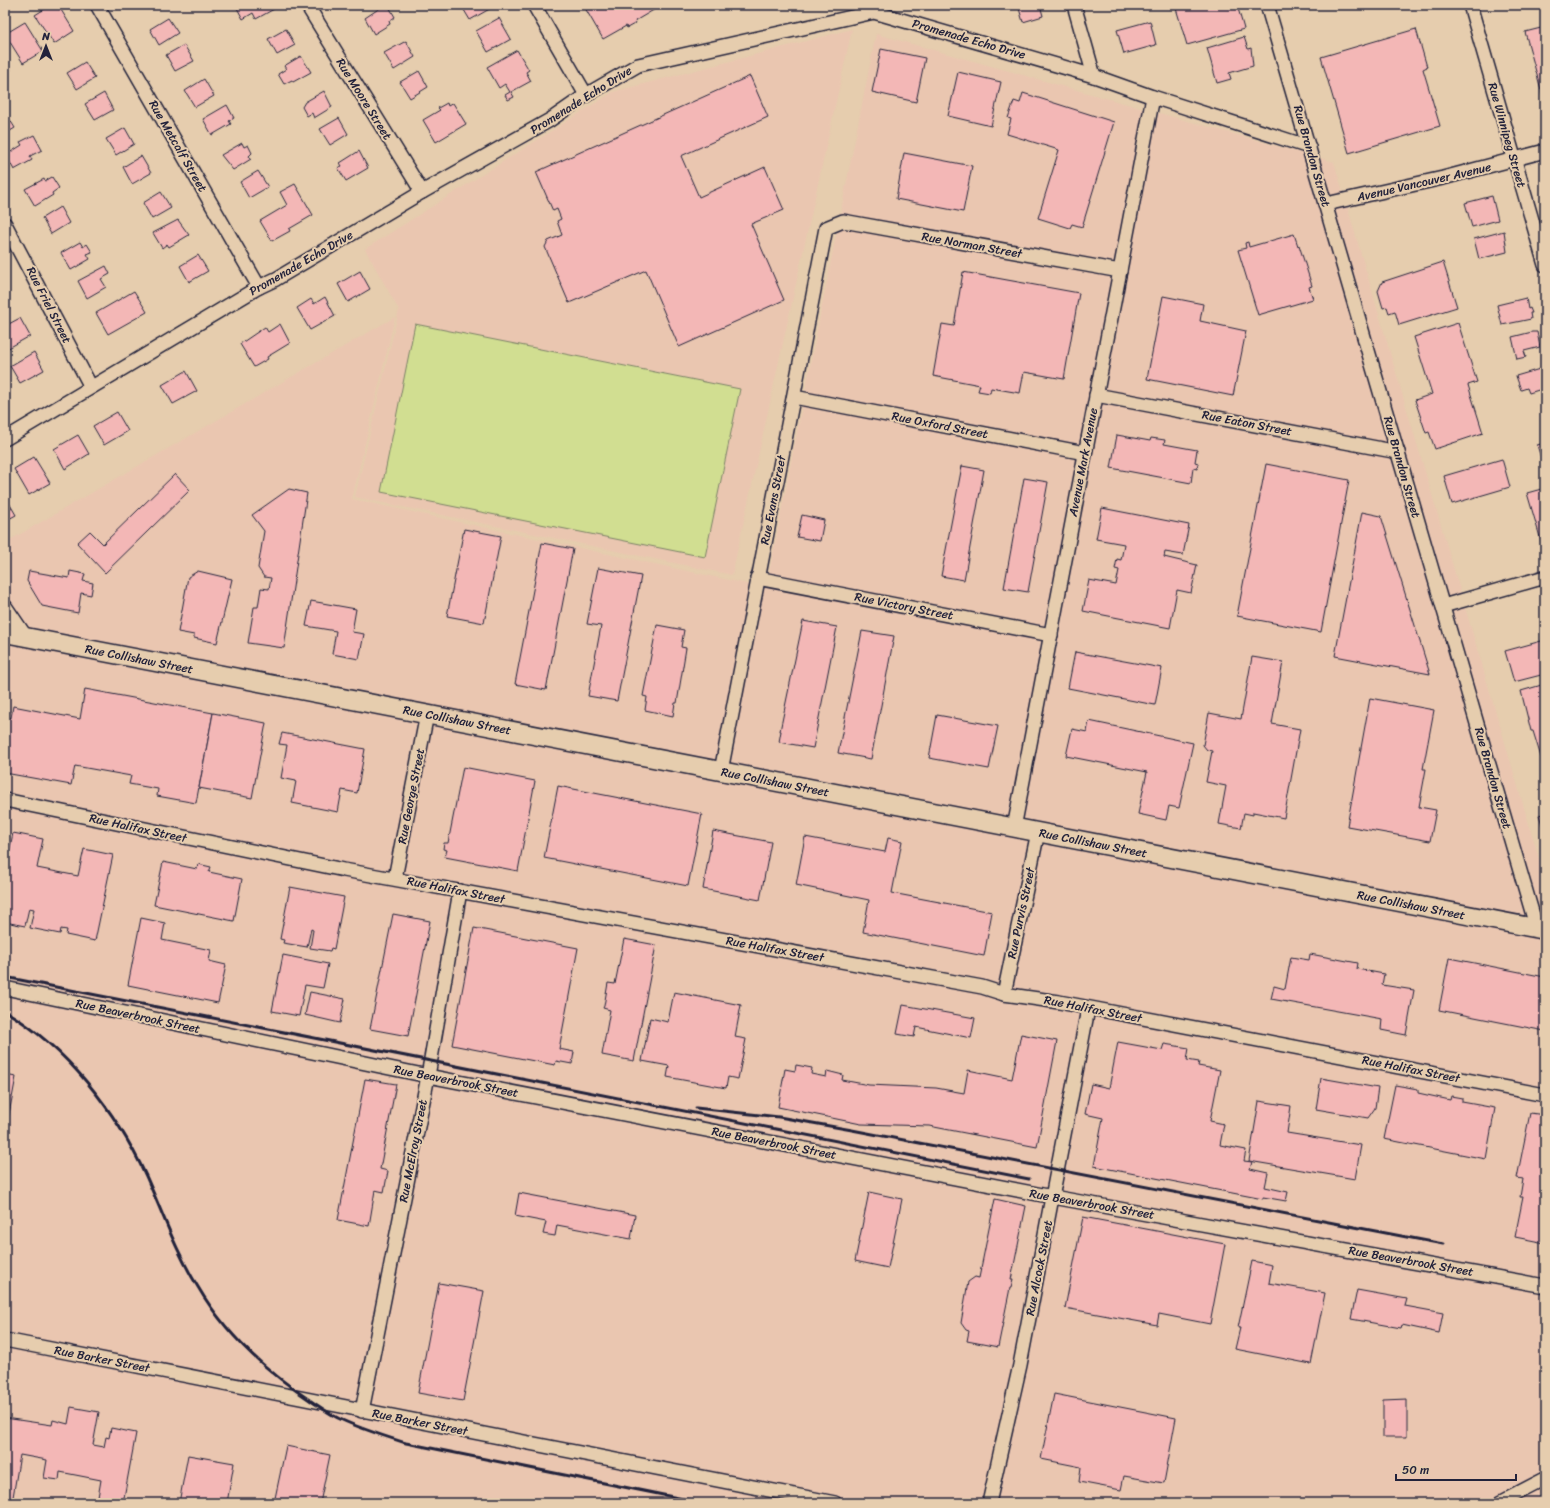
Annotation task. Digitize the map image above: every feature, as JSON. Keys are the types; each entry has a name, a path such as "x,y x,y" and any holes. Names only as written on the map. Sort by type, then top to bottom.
{"street":[{"name":"Rue Metcalf Street","path":"97,5 259,287"},
{"name":"Rue Moore Street","path":"307,5 422,192"},
{"path":"534,5 586,95"},
{"path":"1074,5 1094,76"},
{"name":"Rue Brandon Street","path":"1268,5 1443,606 1541,929"},
{"name":"Rue Winnipeg Street","path":"1470,5 1545,265"},
{"name":"Promenade Echo Drive","path":"5,439 91,386 259,287 276,279 422,192 550,120 586,95 638,65 874,12 1094,76 1153,97 1309,147"},
{"name":"Avenue Mark Avenue","path":"1014,828 1153,97"},
{"name":"Avenue Vancouver Avenue","path":"1326,204 1443,178 1545,151"},
{"name":"Rue Norman Street","path":"826,228 843,221 1120,272"},
{"name":"Rue Friel Street","path":"5,224 91,386"},
{"name":"Rue Evans Street","path":"721,771 757,578 794,397 826,228"},
{"name":"Rue Eaton Street","path":"1096,395 1398,452"},
{"name":"Rue Oxford Street","path":"794,397 1085,453"},
{"path":"1443,606 1545,577"},
{"name":"Rue Victory Street","path":"757,578 1051,635"},
{"path":"5,606 26,637"},
{"name":"Rue Collishaw Street","path":"5,633 1541,929"},
{"name":"Rue George Street","path":"395,878 427,714"},
{"name":"Rue Halifax Street","path":"5,800 280,858 974,986 1004,994 1059,1002 1088,1009 1545,1094"},
{"name":"Rue Purvis Street","path":"1004,994 1038,832"},
{"name":"Rue McElroy Street","path":"362,1411 428,1076 460,891"},
{"name":"Rue Beaverbrook Street","path":"5,988 428,1076 1053,1197 1545,1286"},
{"name":"Rue Alcock Street","path":"989,1503 1020,1365 1088,1009"},
{"name":"Rue Barker Street","path":"5,1340 835,1503"},
{"path":"1499,1503 1545,1479"}],"shaded area":[{"path":"852,29 732,575 355,497 399,310 365,249 613,92"},
{"path":"876,34 1334,162 1545,879 1545,1503 5,1503 5,543 395,317 352,499 766,588"}],"green space":[{"path":"415,324 740,389 705,557 381,492"}],"building":[{"path":"51,5 58,5 74,31 54,44 35,15"},
{"path":"243,5 272,5 274,9 256,19 253,13 243,19 237,8"},
{"path":"382,5 388,5 395,17 389,21 390,24 374,34 365,18"},
{"path":"461,5 491,5 493,7 470,20"},
{"path":"590,5 662,5 635,21 636,23 627,28 626,26 603,39 585,8"},
{"path":"1018,5 1040,5 1043,16 1023,22"},
{"path":"1175,5 1237,5 1244,29 1187,45"},
{"path":"168,18 178,33 159,45 150,29"},
{"path":"499,18 511,39 488,52 476,31"},
{"path":"1150,21 1156,45 1124,54 1117,30"},
{"path":"25,22 43,51 23,63 5,34"},
{"path":"1545,27 1545,104 1525,32"},
{"path":"286,29 295,45 277,55 268,39"},
{"path":"1416,29 1427,67 1423,69 1440,126 1349,153 1321,57"},
{"path":"1244,37 1248,49 1251,48 1253,66 1229,73 1231,79 1217,83 1207,48"},
{"path":"406,41 415,57 394,70 384,53"},
{"path":"184,45 194,61 175,71 166,55"},
{"path":"881,49 925,58 916,102 872,92"},
{"path":"517,50 529,70 526,72 531,81 511,92 514,97 508,100 505,95 510,92 505,84 499,88 487,67"},
{"path":"301,56 311,72 293,82 292,80 284,84 278,74 286,69 284,66"},
{"path":"5,60 11,70 5,74"},
{"path":"85,62 95,78 77,89 67,73"},
{"path":"419,71 428,87 410,98 400,82"},
{"path":"958,72 1001,82 991,126 948,116"},
{"path":"750,76 768,117 681,156 699,197 765,167 784,210 751,224 784,300 679,347 646,270 569,303 545,247 548,241 562,235 557,221 561,219 557,209 553,211 536,172"},
{"path":"204,79 214,96 195,107 185,91"},
{"path":"324,91 332,107 314,118 312,113 307,116 302,107 305,102"},
{"path":"104,93 113,110 95,120 85,104"},
{"path":"1023,93 1114,122 1082,227 1072,224 1070,228 1038,218 1059,150 1007,134 1011,119 1008,118 1014,101 1020,103"},
{"path":"447,103 448,106 453,103 466,124 436,142 423,120 440,110 438,108"},
{"path":"227,105 234,118 229,121 231,124 212,135 203,119"},
{"path":"5,112 15,128 5,134"},
{"path":"339,118 348,134 330,145 320,129"},
{"path":"125,128 134,144 116,155 106,139"},
{"path":"34,135 42,150 30,156 32,160 14,170 6,155 22,145 20,142"},
{"path":"242,143 244,147 248,145 252,153 249,156 251,159 233,170 221,155"},
{"path":"359,151 368,168 346,181 338,168 342,166 340,163"},
{"path":"904,153 972,166 963,212 896,199"},
{"path":"141,156 151,173 132,184 123,167"},
{"path":"258,171 268,187 249,198 240,182"},
{"path":"52,177 59,188 52,193 53,195 35,206 25,189 44,179 45,181"},
{"path":"295,184 313,215 272,241 260,221 287,205 280,192"},
{"path":"161,192 171,208 152,219 143,203"},
{"path":"1492,196 1498,220 1472,227 1465,203"},
{"path":"60,207 69,223 51,234 42,218"},
{"path":"178,220 189,235 169,247 167,244 162,248 153,233"},
{"path":"1504,231 1507,252 1479,259 1474,239"},
{"path":"1294,234 1312,286 1309,287 1313,299 1258,315 1238,250 1246,248 1245,243 1248,242 1249,247"},
{"path":"80,242 83,247 87,244 92,252 87,254 90,259 71,270 61,253"},
{"path":"198,255 208,271 189,282 180,266"},
{"path":"1443,262 1457,307 1399,325 1395,311 1389,313 1387,307 1383,308 1378,291 1382,282"},
{"path":"106,266 110,274 101,279 106,287 87,298 78,281"},
{"path":"360,271 370,289 348,302 338,284"},
{"path":"963,272 1079,293 1064,379 1024,372 1020,393 991,388 990,393 978,391 980,385 933,376 942,324 954,326"},
{"path":"134,291 147,312 108,334 96,313"},
{"path":"1163,296 1203,304 1200,321 1246,331 1233,396 1147,379"},
{"path":"325,297 335,316 310,330 297,308 311,299 314,304"},
{"path":"1526,298 1528,309 1530,308 1532,313 1530,313 1531,319 1502,325 1497,305"},
{"path":"5,300 10,308 5,311"},
{"path":"20,318 30,336 5,350 5,326"},
{"path":"1458,323 1477,382 1468,385 1483,433 1435,449 1429,432 1426,433 1415,400 1432,394 1414,337"},
{"path":"280,324 290,343 254,367 240,344 265,327 268,332"},
{"path":"1537,332 1540,347 1524,351 1526,357 1517,359 1512,337"},
{"path":"34,352 44,370 20,383 10,366"},
{"path":"1540,369 1543,379 1545,378 1545,388 1529,393 1527,388 1521,390 1516,376"},
{"path":"186,371 197,391 173,404 162,385"},
{"path":"117,412 128,431 104,445 93,426"},
{"path":"78,435 89,454 65,469 54,449"},
{"path":"1117,435 1150,441 1151,438 1165,440 1164,444 1197,450 1195,462 1198,463 1197,469 1193,468 1191,483 1111,468"},
{"path":"1545,443 1545,471 1537,445"},
{"path":"34,457 50,483 29,495 14,469"},
{"path":"1502,459 1510,487 1452,504 1444,476"},
{"path":"1266,464 1349,480 1321,632 1237,616"},
{"path":"962,466 984,470 964,580 941,576"},
{"path":"175,474 190,490 105,573 77,543 90,531 103,544"},
{"path":"1024,478 1048,482 1028,592 1004,588"},
{"path":"1545,488 1545,543 1542,544 1527,493"},
{"path":"289,489 307,493 284,648 248,643 254,607 258,607 261,588 269,589 271,578 264,577 258,568 264,531 252,515"},
{"path":"5,496 16,515 5,521"},
{"path":"1102,508 1189,525 1183,555 1165,552 1164,557 1197,565 1191,593 1177,590 1170,628 1083,611 1089,580 1116,585 1119,570 1115,569 1117,559 1121,560 1124,544 1096,539"},
{"path":"1362,512 1381,516 1430,674 1335,656"},
{"path":"802,515 824,520 820,541 797,537"},
{"path":"464,529 501,536 484,623 447,616"},
{"path":"542,543 573,549 546,690 515,684"},
{"path":"598,568 641,576 617,701 588,696 601,626 587,624"},
{"path":"29,571 69,578 70,571 85,574 83,581 93,583 91,595 81,593 78,613 42,606 27,581"},
{"path":"198,571 232,579 217,643 194,638 194,635 178,632 188,577"},
{"path":"311,601 356,609 352,632 364,634 359,659 332,654 336,631 306,626"},
{"path":"803,621 837,627 813,748 779,742"},
{"path":"657,625 684,630 681,647 686,648 677,703 675,703 673,716 645,710 647,697 643,696"},
{"path":"862,631 894,636 871,759 838,753"},
{"path":"1545,640 1545,674 1514,682 1505,651"},
{"path":"1075,652 1162,668 1155,705 1068,688"},
{"path":"1252,657 1283,662 1272,724 1300,729 1284,818 1253,812 1253,815 1244,813 1241,828 1219,824 1226,786 1206,782 1212,751 1207,750 1203,745 1209,713 1241,719"},
{"path":"1545,684 1545,756 1541,757 1533,731 1531,731 1521,691"},
{"path":"85,689 213,713 196,803 157,796 158,789 129,784 131,776 75,766 71,785 5,773 5,716 11,718 13,706 80,719"},
{"path":"1370,698 1434,710 1423,769 1426,769 1419,807 1436,810 1430,841 1347,826"},
{"path":"213,713 266,723 252,798 199,788"},
{"path":"937,715 998,726 989,769 929,758"},
{"path":"1089,721 1193,743 1179,808 1169,806 1166,820 1138,814 1147,772 1066,756 1072,729 1087,732"},
{"path":"282,733 365,749 357,793 342,790 338,812 292,803 296,781 281,778 287,745 279,744"},
{"path":"463,767 535,781 518,871 445,857 447,850 443,849 444,843 448,843"},
{"path":"558,786 702,814 688,886 544,858"},
{"path":"1545,813 1545,834 1539,815"},
{"path":"713,831 771,842 760,900 703,889"},
{"path":"13,833 43,839 37,868 78,876 84,849 113,855 95,941 66,935 67,930 61,929 60,934 30,928 34,909 29,908 25,926 5,922 5,872"},
{"path":"805,837 885,852 888,838 902,841 892,893 992,912 984,956 863,932 869,900 796,885"},
{"path":"163,862 197,869 198,864 211,867 209,872 242,879 234,921 154,905"},
{"path":"290,887 344,897 334,949 331,948 330,951 310,948 313,930 311,929 307,947 283,943 284,940 280,939"},
{"path":"393,914 430,921 408,1036 370,1029"},
{"path":"141,918 165,923 162,940 211,950 209,961 226,965 218,1003 128,985"},
{"path":"474,928 578,948 559,1049 574,1052 572,1064 556,1061 555,1065 452,1045"},
{"path":"624,939 656,945 634,1061 602,1055 610,1010 603,1008 608,983 615,984"},
{"path":"1310,954 1358,963 1357,969 1384,974 1382,985 1414,990 1406,1035 1381,1030 1382,1019 1271,999 1274,986 1285,989 1291,957 1309,960"},
{"path":"283,955 328,964 323,988 305,985 299,1016 272,1011"},
{"path":"1449,958 1545,977 1545,1031 1439,1010"},
{"path":"310,992 345,999 340,1023 305,1015"},
{"path":"674,992 741,1005 735,1037 746,1039 738,1079 728,1077 726,1088 667,1077 669,1066 642,1061 650,1018 668,1022"},
{"path":"903,1005 975,1018 971,1038 916,1027 914,1037 897,1034"},
{"path":"1021,1034 1057,1041 1037,1147 929,1126 861,1124 778,1107 785,1069 795,1071 796,1065 812,1068 811,1074 826,1077 827,1071 843,1075 842,1080 869,1085 936,1088 964,1093 968,1070 1012,1079"},
{"path":"1118,1042 1162,1050 1164,1044 1189,1048 1187,1060 1199,1062 1198,1066 1220,1070 1210,1121 1224,1124 1220,1145 1246,1150 1244,1161 1252,1162 1250,1169 1268,1173 1265,1187 1288,1192 1286,1201 1263,1197 1263,1199 1094,1166 1103,1118 1085,1114 1091,1084 1109,1088"},
{"path":"5,1075 16,1077 5,1135"},
{"path":"1321,1078 1378,1088 1375,1108 1368,1118 1316,1109"},
{"path":"365,1079 396,1084 380,1169 388,1171 384,1192 375,1190 369,1226 338,1220"},
{"path":"1395,1085 1418,1089 1418,1093 1450,1100 1451,1096 1462,1098 1462,1102 1495,1108 1486,1159 1384,1139"},
{"path":"1259,1101 1291,1106 1287,1133 1361,1145 1355,1179 1249,1161"},
{"path":"1530,1113 1545,1115 1545,1243 1515,1237 1523,1197 1520,1197 1523,1179 1517,1178"},
{"path":"869,1192 902,1199 888,1268 855,1261"},
{"path":"519,1193 635,1215 631,1239 557,1225 555,1236 543,1234 546,1222 515,1216"},
{"path":"995,1199 1026,1206 1011,1280 1013,1280 998,1347 967,1341 969,1331 966,1330 961,1323 968,1282 975,1277 979,1278"},
{"path":"1083,1217 1225,1244 1210,1324 1159,1314 1157,1325 1065,1308"},
{"path":"1252,1261 1272,1265 1269,1283 1325,1293 1311,1364 1235,1349"},
{"path":"439,1283 484,1291 463,1401 418,1393"},
{"path":"1357,1290 1407,1299 1405,1306 1443,1313 1439,1333 1402,1325 1401,1328 1351,1319"},
{"path":"1054,1394 1176,1418 1164,1483 1124,1476 1121,1490 1079,1482 1081,1467 1041,1459"},
{"path":"1407,1399 1407,1437 1383,1437 1383,1400"},
{"path":"71,1407 99,1412 93,1445 104,1447 106,1437 109,1438 111,1428 136,1433 123,1503 97,1503 101,1480 60,1472 59,1480 44,1478 47,1460 20,1455 12,1503 5,1503 5,1418 52,1425 53,1420 68,1424"},
{"path":"286,1446 330,1455 320,1503 274,1503"},
{"path":"188,1455 234,1463 227,1503 179,1503"}],"railway":[{"path":"5,977 1029,1179"},
{"path":"5,1011 28,1026 49,1043 88,1083 105,1105 134,1152 183,1260 209,1305 221,1321 249,1352 264,1366 297,1391 340,1419 406,1443 703,1503"},
{"path":"696,1108 779,1117 852,1130 1443,1244"}]}
